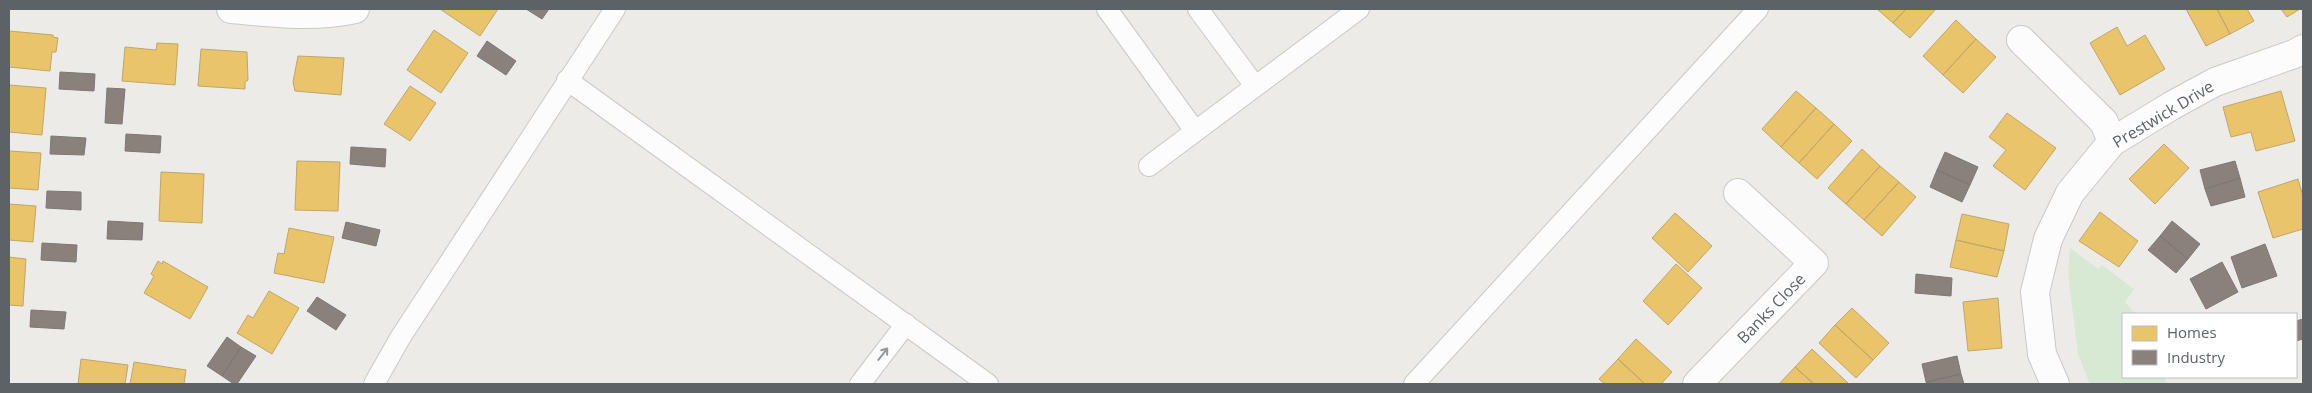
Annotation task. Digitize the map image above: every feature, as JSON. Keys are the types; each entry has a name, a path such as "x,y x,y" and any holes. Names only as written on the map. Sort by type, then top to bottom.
{"street":[{"path":"231,9 276,13 333,14 355,9"},
{"path":"2021,40 2104,122 2112,142"},
{"name":"Prestwick Drive","path":"2056,384 2042,354 2035,292 2048,239 2070,193 2112,142 2215,82 2300,58"},
{"name":"Banks Close","path":"1697,384 1814,264 1738,194"}],"lane":[{"path":"374,384 400,338 615,9"},
{"path":"1107,9 1195,131"},
{"path":"1198,9 1256,86"},
{"path":"1149,166 1359,9"},
{"path":"1414,384 1758,9"},
{"path":"567,80 988,384"},
{"path":"860,384 906,324"}],"green space":[{"path":"2070,248 2098,269 2102,265 2134,289 2125,302 2134,313 2122,313 2122,378 2165,378 2168,384 2090,384 2078,354 2068,274"}],"building: Homes":[{"path":"440,9 498,9 480,36"},
{"path":"1877,9 1906,9 1893,23"},
{"path":"1906,9 1936,9 1910,38 1893,23"},
{"path":"2186,9 2217,9 2230,34 2206,46"},
{"path":"2217,9 2247,9 2254,21 2230,34"},
{"path":"2281,9 2300,9 2287,17"},
{"path":"1956,20 1976,39 1943,75 1923,56"},
{"path":"2117,27 2127,46 2145,35 2165,69 2120,95 2090,43"},
{"path":"434,30 468,53 441,93 407,70"},
{"path":"9,31 53,35 53,37 58,38 56,52 52,52 50,71 9,67"},
{"path":"1976,39 1996,57 1963,93 1943,75"},
{"path":"157,43 178,44 175,85 122,81 125,47 156,50"},
{"path":"201,49 247,52 248,80 245,82 245,89 198,86"},
{"path":"298,56 344,58 341,95 295,91 293,82"},
{"path":"9,85 46,88 42,135 9,132"},
{"path":"410,86 436,103 410,141 384,124"},
{"path":"1796,91 1816,108 1781,147 1762,129"},
{"path":"2281,91 2295,141 2256,151 2251,132 2231,137 2223,107"},
{"path":"1816,108 1834,124 1799,163 1781,147"},
{"path":"2007,113 2056,148 2025,190 1993,166 2006,150 1989,137"},
{"path":"1834,124 1852,141 1817,179 1799,163"},
{"path":"2164,144 2189,168 2155,204 2129,179"},
{"path":"1862,149 1880,166 1846,204 1828,188"},
{"path":"9,151 41,153 38,190 9,188"},
{"path":"297,161 340,162 338,211 295,210"},
{"path":"1880,166 1899,182 1864,220 1846,204"},
{"path":"161,172 204,174 202,223 159,221"},
{"path":"2298,179 2303,196 2303,229 2273,238 2258,192"},
{"path":"1899,182 1916,197 1882,236 1864,220"},
{"path":"9,204 36,206 33,242 9,240"},
{"path":"2100,212 2138,241 2119,267 2079,241"},
{"path":"1675,213 1712,246 1688,272 1652,238"},
{"path":"1962,214 2009,224 2004,251 1956,240"},
{"path":"289,228 334,237 324,283 274,273 278,253 284,254"},
{"path":"1956,240 2004,251 1997,277 1950,267"},
{"path":"9,257 26,259 23,306 9,305"},
{"path":"158,261 162,264 163,261 208,287 190,319 144,293 154,276 151,274"},
{"path":"1676,264 1702,288 1668,325 1643,301"},
{"path":"269,291 299,308 272,354 237,333 248,315 253,318"},
{"path":"1998,298 2002,348 1968,351 1963,302"},
{"path":"1852,308 1889,343 1873,360 1835,325"},
{"path":"1835,325 1873,360 1856,378 1819,343"},
{"path":"1636,339 1672,372 1661,384 1645,384 1618,359"},
{"path":"1812,349 1849,384 1814,384 1795,367"},
{"path":"81,359 128,365 125,384 78,384"},
{"path":"1618,359 1645,384 1605,384 1599,379"},
{"path":"134,362 186,370 184,384 130,384"},
{"path":"1795,367 1814,384 1779,384"}],"building: Industry":[{"path":"526,9 549,9 542,19"},
{"path":"487,41 516,61 506,75 477,56"},
{"path":"60,72 95,74 94,91 59,89"},
{"path":"107,88 125,89 122,124 105,123"},
{"path":"126,134 161,136 160,153 125,151"},
{"path":"51,136 86,138 84,155 50,154"},
{"path":"351,147 386,149 385,167 350,164"},
{"path":"1945,152 1978,167 1970,185 1937,170"},
{"path":"2235,161 2240,178 2205,189 2200,170"},
{"path":"1937,170 1970,185 1962,202 1930,187"},
{"path":"2240,178 2245,197 2211,206 2205,189"},
{"path":"47,191 81,192 81,210 46,208"},
{"path":"108,221 143,223 142,240 107,239"},
{"path":"2172,221 2200,244 2188,259 2160,236"},
{"path":"346,222 380,230 376,246 342,238"},
{"path":"2160,236 2188,259 2176,273 2148,250"},
{"path":"42,243 77,245 76,262 41,260"},
{"path":"2265,244 2277,276 2242,288 2231,257"},
{"path":"2222,262 2238,292 2206,309 2190,279"},
{"path":"1916,274 1952,278 1951,296 1915,293"},
{"path":"317,297 346,315 336,330 307,311"},
{"path":"31,310 66,312 64,329 30,327"},
{"path":"2303,319 2303,339 2297,341 2297,321"},
{"path":"227,337 241,347 222,376 207,366"},
{"path":"241,347 256,356 237,384 234,384 222,376"},
{"path":"1957,356 1961,374 1926,382 1922,364"},
{"path":"1961,374 1964,384 1927,384 1926,382"}]}
